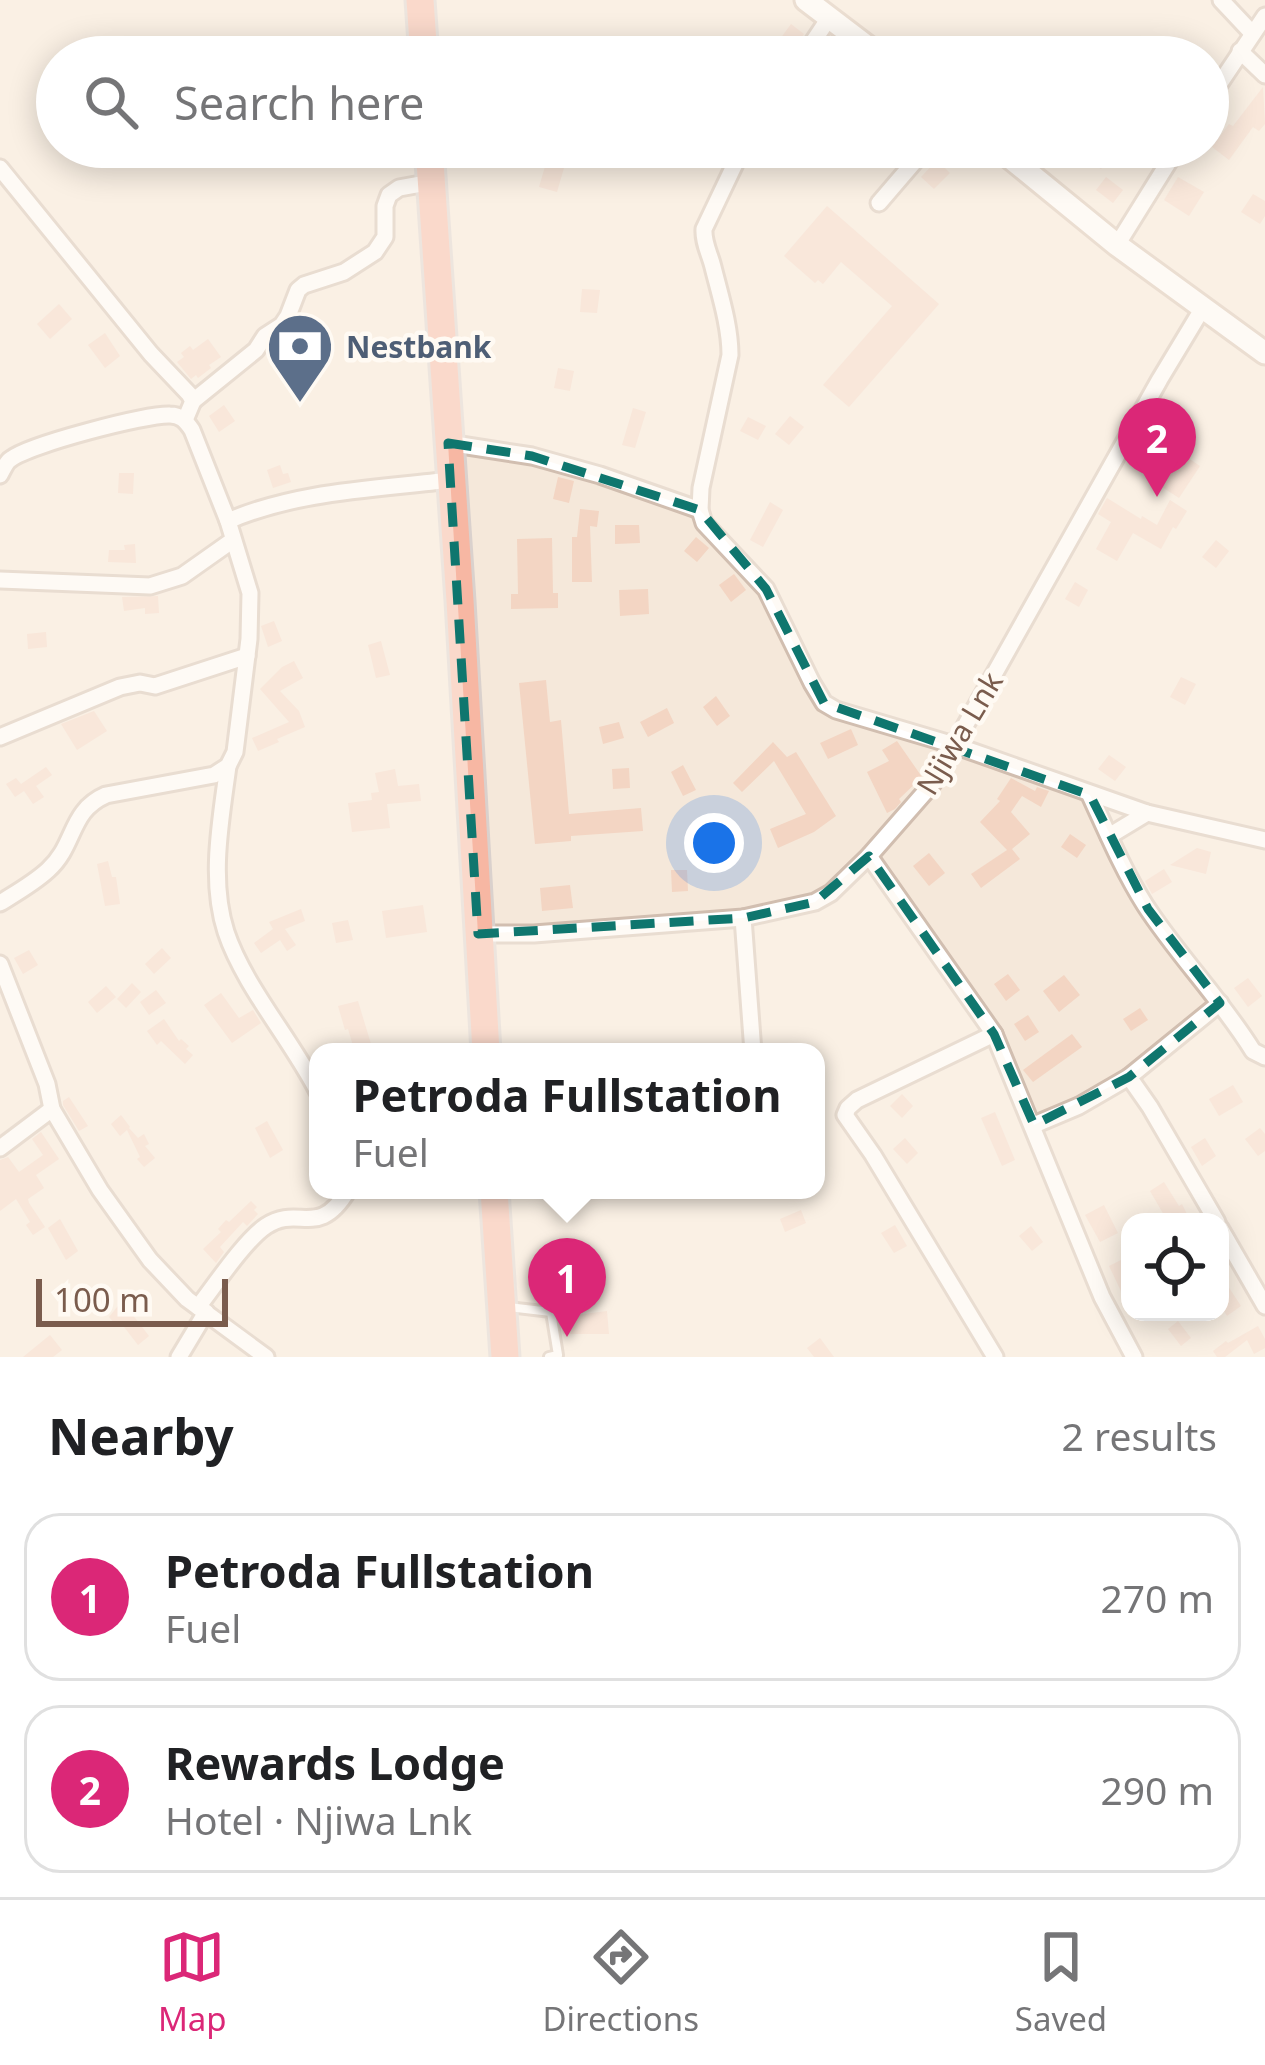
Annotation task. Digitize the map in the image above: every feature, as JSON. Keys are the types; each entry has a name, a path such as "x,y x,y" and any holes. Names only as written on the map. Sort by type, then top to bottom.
{"highway":[{"path":"420,0 423,36"},
{"path":"430,168 485,1043"},
{"path":"495,1199 505,1357"}],"main road":[{"path":"806,0 854,36"},
{"path":"1023,168 1117,245 1265,353"}],"street":[{"path":"1221,0 1252,32"},
{"path":"1229,68 1265,16"},
{"path":"817,36 830,18"},
{"path":"1240,51 1265,75"},
{"path":"0,168 194,401"},
{"path":"733,168 703,238 730,336 730,355 700,510 710,530 766,589 824,703 859,719 954,745 1147,813 1265,840"},
{"path":"879,203 909,168"},
{"path":"1117,245 1165,168"},
{"path":"185,419 194,401 282,325 298,290 344,272 375,252 385,237 389,195 399,188 431,182"},
{"name":"Njiwa Lnk","path":"478,934 742,919 815,902 831,893 924,795 1204,306"},
{"path":"0,475 10,459 29,450 143,418 174,414 192,430 250,593 247,656 217,869 219,904 235,955 309,1074"},
{"path":"448,443 532,456 700,510"},
{"path":"228,521 307,497 450,480"},
{"path":"0,580 150,586 182,575 233,540"},
{"path":"0,737 120,687 155,686 247,656"},
{"path":"0,903 50,869 90,802 214,775 228,766"},
{"path":"1090,795 1148,909 1252,1051 1265,1057"},
{"path":"1109,836 1147,813"},
{"path":"869,856 994,1034 1102,1297 1134,1357"},
{"path":"742,919 752,1043"},
{"path":"0,964 47,1084 52,1109 100,1190 150,1260 187,1299 266,1357"},
{"path":"1034,1125 1130,1077 1220,1003"},
{"path":"994,1034 857,1100 845,1115 995,1357"},
{"path":"1130,1077 1211,1213"},
{"path":"0,1148 52,1109"},
{"path":"179,1357 202,1309 256,1235 283,1218 321,1219 342,1199"},
{"path":"1229,1244 1265,1306"}],"lane":[{"path":"502,1306 550,1312 558,1355 549,1357"}],"highlighted area":[{"path":"448,443 532,456 700,510 766,589 824,703 1090,795 1148,909 1220,1003 1129,1077 1034,1125 994,1034 869,856 815,902 743,918 478,934"}],"shaded area":[{"path":"0,0 1265,0 1265,1357 0,1357"}],"building":[{"path":"791,24 804,34 803,36 782,36"},
{"path":"1263,87 1265,124 1259,131 1253,127 1229,160 1229,124 1233,126"},
{"path":"545,168 564,168 557,192 539,187"},
{"path":"929,168 945,168 950,173 934,189 921,177"},
{"path":"1106,177 1123,190 1113,203 1096,190"},
{"path":"1178,177 1204,192 1189,216 1164,200"},
{"path":"1253,194 1265,201 1260,224 1241,212"},
{"path":"827,206 939,304 849,407 823,385 892,306 841,262 823,284 815,283 784,256"},
{"path":"582,289 600,290 597,313 580,312"},
{"path":"59,304 72,319 50,339 37,324"},
{"path":"105,333 120,356 105,368 88,345"},
{"path":"208,339 221,357 191,379 177,362 190,346 193,350"},
{"path":"558,368 574,371 570,391 554,388"},
{"path":"224,405 235,421 219,432 209,416"},
{"path":"633,408 646,412 635,448 622,445"},
{"path":"790,416 804,427 789,445 775,434"},
{"path":"748,417 766,426 758,440 740,431"},
{"path":"1169,445 1200,466 1179,498 1148,478"},
{"path":"280,465 291,482 273,488 267,470"},
{"path":"119,473 134,473 133,494 118,493"},
{"path":"558,477 574,481 569,503 553,499"},
{"path":"1107,498 1157,525 1170,500 1187,511 1161,549 1133,533 1117,561 1096,549 1111,522 1098,514"},
{"path":"770,502 783,510 763,547 750,540"},
{"path":"580,509 599,511 597,527 590,526 592,582 572,582 572,537 577,537"},
{"path":"615,525 639,525 640,543 615,544"},
{"path":"696,537 709,548 697,562 684,551"},
{"path":"552,538 553,593 558,593 558,608 511,609 511,594 518,594 517,539"},
{"path":"1216,540 1229,551 1216,568 1202,557"},
{"path":"135,544 136,563 108,562 109,550"},
{"path":"734,574 746,590 731,602 719,585"},
{"path":"1075,582 1088,590 1079,607 1065,599"},
{"path":"648,589 649,614 620,616 619,590"},
{"path":"158,596 159,613 145,614 145,608 124,611 122,597"},
{"path":"274,621 282,641 268,647 261,626"},
{"path":"46,632 47,647 28,649 27,634"},
{"path":"381,641 390,675 376,678 368,645"},
{"path":"294,661 303,678 280,691 299,711 305,727 258,751 252,738 289,722 260,689"},
{"path":"1181,677 1196,684 1185,705 1170,697"},
{"path":"546,680 550,722 561,720 569,814 641,808 643,831 571,836 571,841 535,844 519,683"},
{"path":"716,696 730,716 717,726 703,707"},
{"path":"667,708 674,723 648,737 640,722"},
{"path":"94,711 107,731 77,750 61,724"},
{"path":"619,722 624,738 603,744 599,727"},
{"path":"851,729 858,745 828,759 820,743"},
{"path":"897,741 922,777 887,813 867,772 889,761 882,750"},
{"path":"773,742 787,757 796,752 836,816 778,848 770,829 806,814 774,761 742,792 733,783"},
{"path":"1109,755 1126,767 1115,781 1098,769"},
{"path":"683,765 696,790 683,796 671,772"},
{"path":"46,767 52,775 36,786 44,797 33,804 24,791 15,797 6,784 16,778 21,784"},
{"path":"629,768 630,788 613,789 612,769"},
{"path":"395,769 398,786 419,784 421,801 387,804 390,828 352,832 348,803 372,800 371,793 379,792 375,773"},
{"path":"1011,778 1035,791 1037,787 1049,791 1041,807 1022,796 1011,812 1030,834 1012,849 1020,859 981,888 971,874 1007,850 980,822 1000,801"},
{"path":"1070,834 1086,845 1077,858 1061,847"},
{"path":"1197,848 1211,852 1206,874 1170,865"},
{"path":"929,853 945,873 929,886 913,866"},
{"path":"108,861 120,904 105,906 97,864"},
{"path":"1164,869 1172,882 1152,894 1145,881"},
{"path":"671,870 687,870 688,891 672,892"},
{"path":"570,885 573,908 542,911 540,888"},
{"path":"423,905 427,932 386,938 382,911"},
{"path":"301,909 305,921 285,929 296,945 287,951 280,940 261,953 254,943 273,929 269,922"},
{"path":"348,920 353,940 336,943 332,923"},
{"path":"162,948 171,958 154,974 145,964"},
{"path":"29,950 38,965 23,974 14,958"},
{"path":"1008,974 1020,990 1006,1001 994,984"},
{"path":"1064,975 1080,995 1059,1012 1043,991"},
{"path":"1248,978 1262,996 1248,1007 1234,988"},
{"path":"132,983 141,992 126,1008 117,999"},
{"path":"106,986 116,997 97,1013 88,1002"},
{"path":"156,990 166,1003 149,1015 140,1002"},
{"path":"221,993 239,1018 253,1010 261,1023 232,1043 204,1005"},
{"path":"358,1001 371,1043 352,1043 338,1006"},
{"path":"1140,1008 1148,1020 1131,1031 1123,1019"},
{"path":"1028,1015 1039,1032 1025,1041 1014,1024"},
{"path":"164,1019 179,1041 189,1046 186,1049 193,1055 185,1064 161,1041 157,1045 147,1031"},
{"path":"1072,1034 1082,1047 1033,1082 1023,1070"},
{"path":"1233,1085 1243,1102 1219,1116 1209,1099"},
{"path":"902,1094 913,1106 902,1118 890,1106"},
{"path":"69,1097 88,1126 79,1131 63,1105"},
{"path":"995,1112 1015,1160 1002,1166 981,1118"},
{"path":"121,1115 138,1138 144,1134 149,1144 145,1146 155,1158 144,1167 127,1130 120,1136 111,1124"},
{"path":"267,1121 283,1150 270,1158 255,1128"},
{"path":"1260,1128 1265,1134 1265,1151 1258,1156 1245,1139"},
{"path":"41,1132 59,1159 36,1175 44,1188 28,1199 45,1227 33,1235 16,1199 0,1211 0,1160 8,1157 19,1172 43,1155 32,1139"},
{"path":"905,1138 918,1153 907,1164 893,1149"},
{"path":"1205,1138 1216,1156 1202,1166 1191,1147"},
{"path":"1164,1182 1186,1213 1163,1213 1150,1191"},
{"path":"251,1201 258,1214 247,1226 243,1222 220,1247 224,1252 216,1263 203,1249 226,1220"},
{"path":"1104,1205 1118,1233 1100,1242 1085,1215"},
{"path":"801,1210 806,1223 785,1232 780,1219"},
{"path":"60,1219 78,1251 66,1260 48,1228"},
{"path":"895,1225 907,1246 894,1253 881,1233"},
{"path":"1031,1226 1043,1242 1032,1251 1019,1236"},
{"path":"1121,1260 1121,1291 1109,1266"},
{"path":"1229,1288 1241,1306 1229,1315"},
{"path":"122,1301 149,1336 138,1345 121,1323 117,1326 109,1317"},
{"path":"607,1311 609,1334 563,1334 560,1317"},
{"path":"1178,1321 1191,1338 1181,1346 1168,1329"},
{"path":"1258,1326 1265,1348 1254,1354 1247,1340 1225,1357 1213,1351 1226,1341"},
{"path":"50,1335 62,1350 53,1357 23,1357"},
{"path":"820,1338 834,1357 814,1357 807,1348"}],"place":[{"name":"Nestbank","path":"300,405"},
{"name":"Rewards Lodge","path":"1157,497"},
{"name":"Petroda Fullstation","path":"567,1337"}]}
